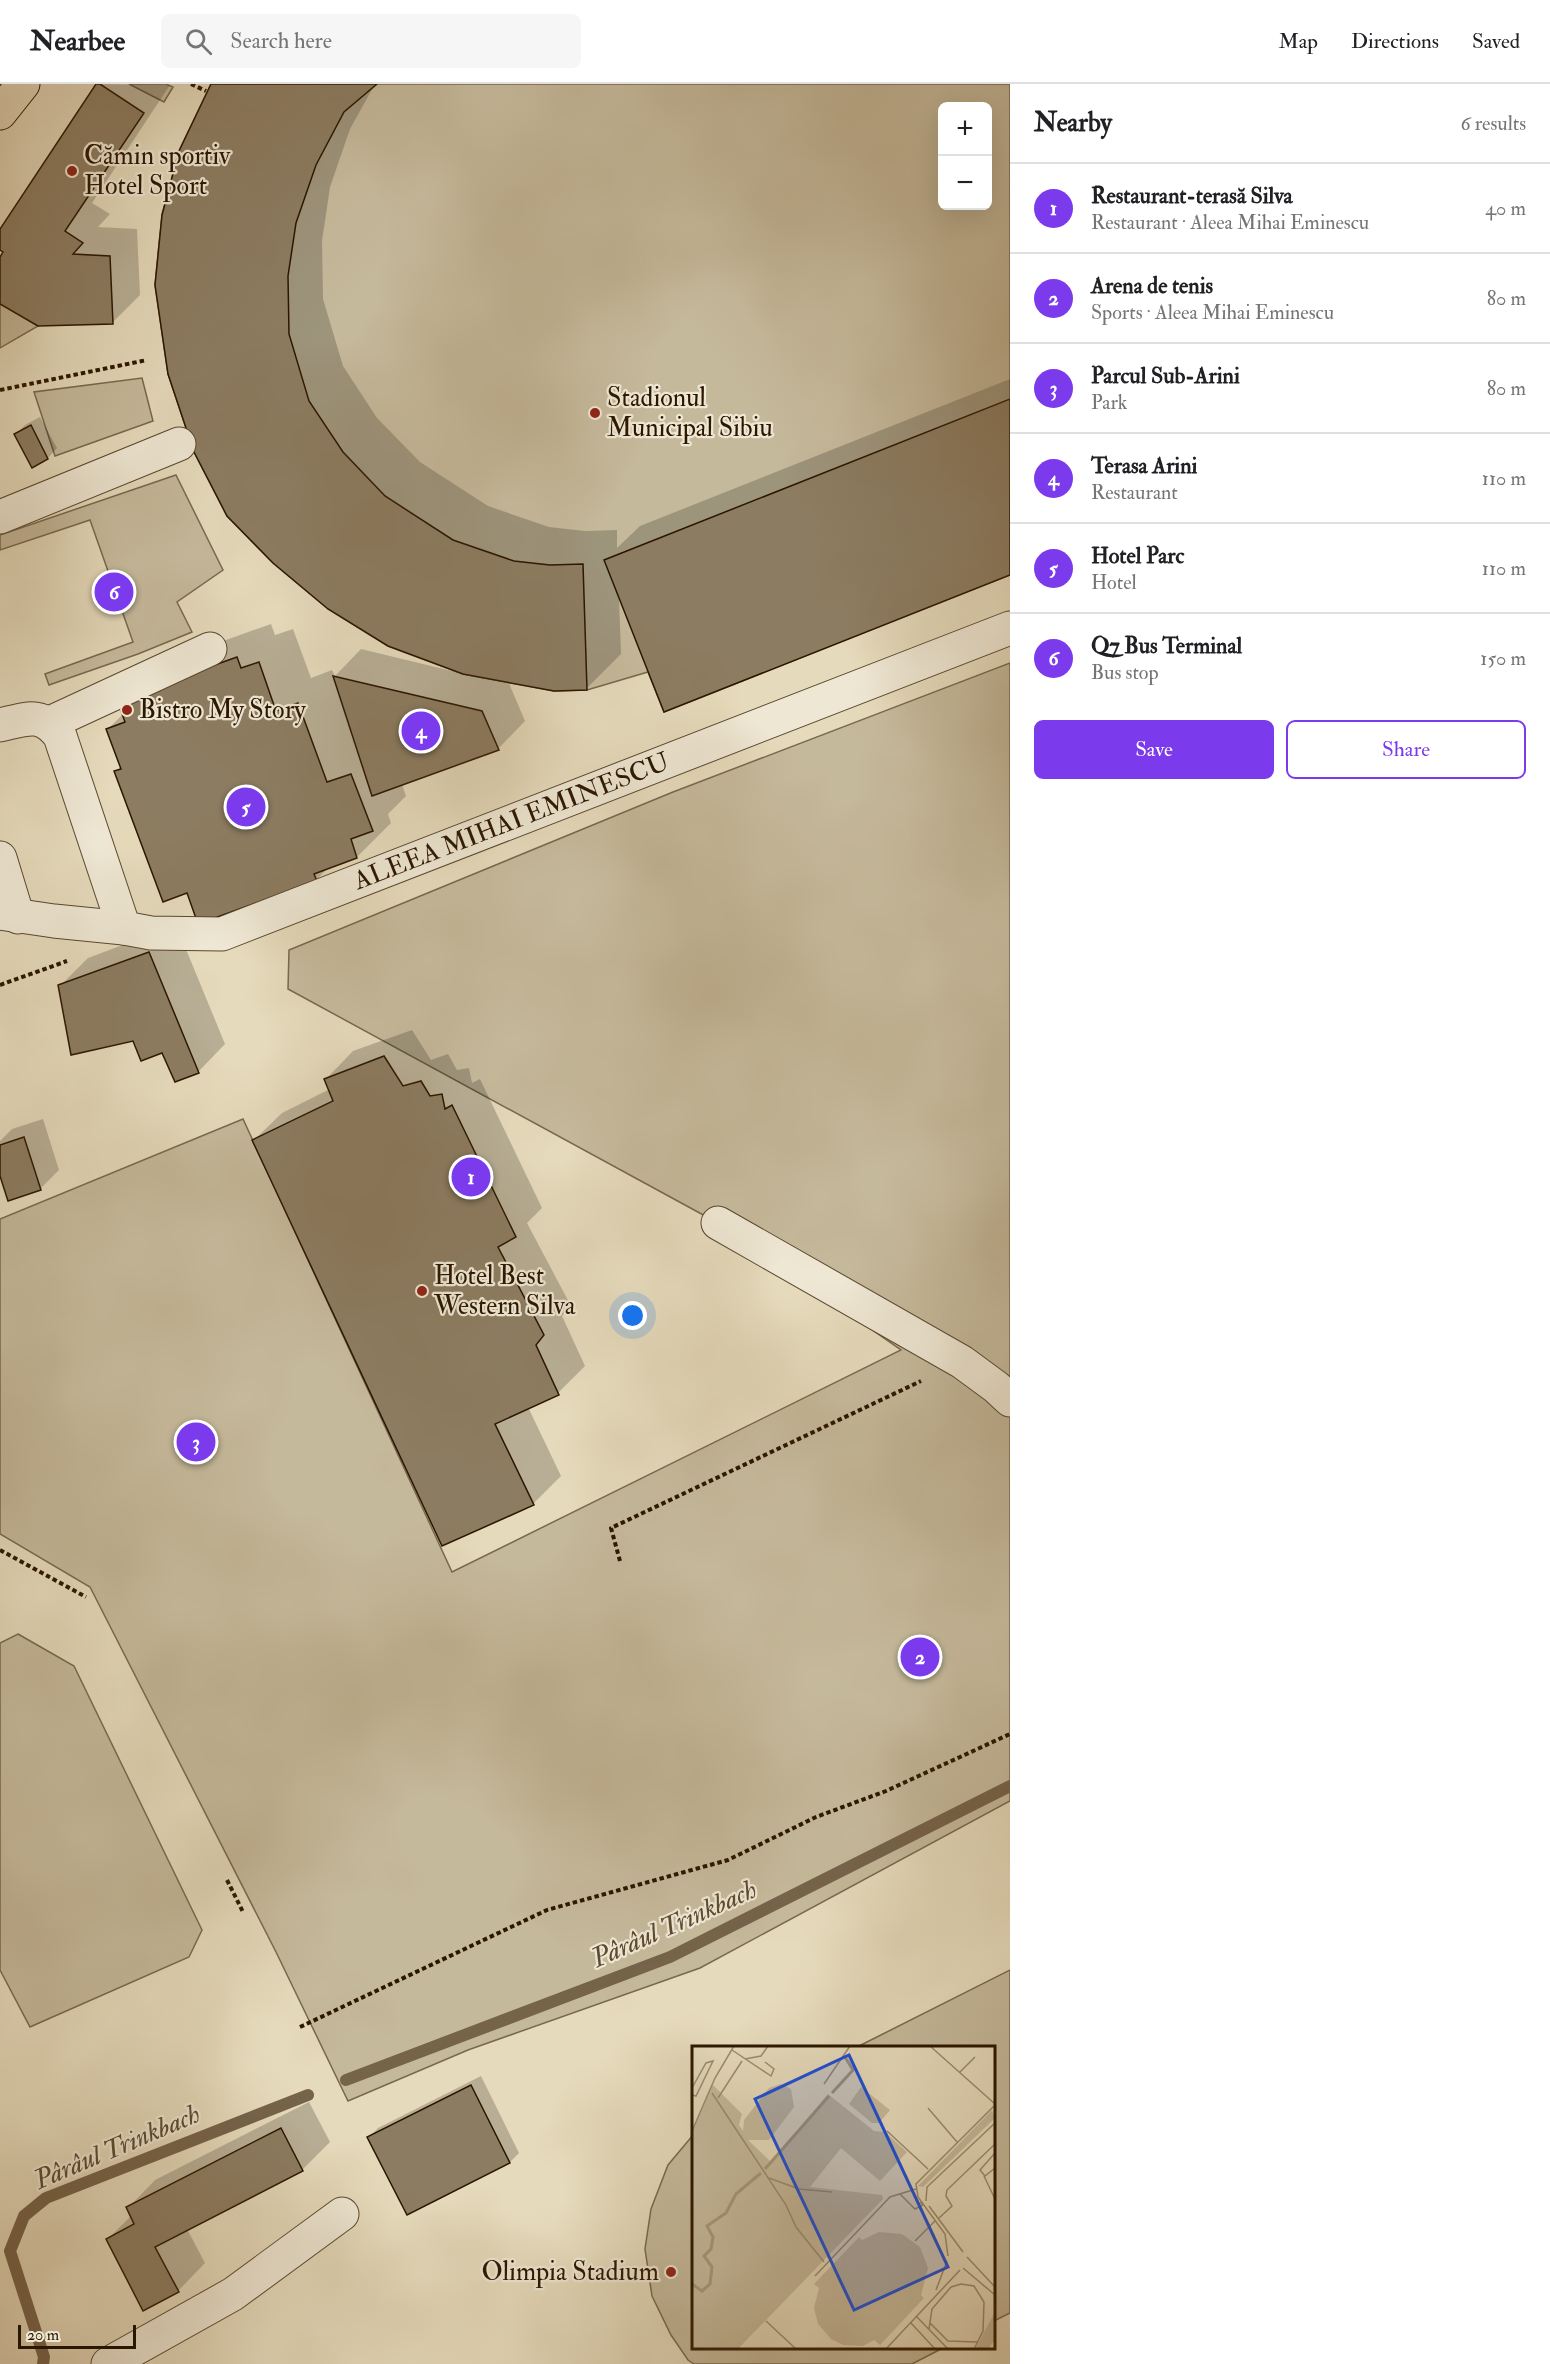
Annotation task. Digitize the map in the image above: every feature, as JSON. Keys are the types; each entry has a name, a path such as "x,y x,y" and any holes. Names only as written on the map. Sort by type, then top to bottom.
{"main road":[{"path":"0,113 23,84"}],"street":[{"path":"0,517 179,444"},
{"name":"ALEEA MIHAI EMINESCU","path":"9,915 152,933 222,934 1010,628"},
{"path":"50,723 210,649"},
{"path":"0,725 30,718 50,723 60,736 124,928"},
{"path":"0,858 9,915"},
{"path":"718,1223 962,1362 1010,1400"},
{"path":"108,2364 233,2294 342,2214"}],"path":[{"path":"191,84 206,91"},
{"path":"0,390 147,360"},
{"path":"620,1561 611,1528 962,1362"},
{"path":"0,1550 86,1598"},
{"path":"300,2027 547,1911 728,1860 816,1817 886,1791 1010,1734"},
{"path":"227,1880 243,1912"}],"shaded area":[{"path":"129,84 166,84 173,87 164,102"},
{"name":"Stadionul Municipal Sibiu","path":"211,84 1010,84 1010,575 664,712 648,672 587,690 554,691 463,674 388,646 328,609 273,563 227,516 194,452 168,374 155,285 162,215 179,151"},
{"path":"0,304 38,326 0,348"},
{"path":"142,378 153,421 55,456 34,392"},
{"path":"176,475 223,570 177,602 192,632 138,654 49,685 45,674 133,642 90,520 0,550 0,535"},
{"path":"1010,663 1010,1801 700,1968 468,2050 348,2101 276,1952 90,1587 0,1534 0,1219 243,1119 452,1572 901,1350 718,1223 288,989 289,950 673,792"},
{"path":"18,1634 74,1666 202,1930 189,1957 30,2027 0,1970 0,1643"},
{"path":"1010,1970 1010,2313 995,2320 995,2046 859,2046"},
{"name":"Olimpia Stadium","path":"692,2136 692,2349 941,2349 912,2364 694,2364 688,2360 671,2335 652,2296 645,2249 651,2209 668,2165"}],"building":[{"name":"Cămin sportiv Hotel Sport","path":"96,84 100,84 144,113 65,231 83,243 73,254 110,256 113,324 38,326 0,304 0,257 3,252 0,250 0,229"},
{"path":"211,84 377,84 344,112 316,165 296,223 288,276 289,334 309,401 343,452 385,496 453,540 514,561 550,565 583,564 587,690 554,691 463,674 388,646 328,609 273,563 227,516 194,452 168,374 155,285 162,215 179,151"},
{"path":"1010,399 1010,575 664,712 604,560"},
{"path":"31,425 48,459 32,468 14,434"},
{"path":"237,657 241,668 259,662 276,711 298,703 327,782 351,774 373,831 351,839 357,858 314,874 317,881 198,924 187,893 163,902 114,771 121,769 106,729 125,722 117,700"},
{"path":"333,676 482,711 499,750 372,796"},
{"path":"149,952 199,1073 175,1082 162,1053 141,1061 133,1041 71,1055 58,985"},
{"name":"Hotel Best Western Silva","path":"384,1056 403,1086 421,1081 430,1096 442,1094 445,1109 452,1105 516,1237 498,1247 544,1335 536,1345 559,1395 495,1424 534,1505 442,1546 252,1140 333,1101 324,1079"},
{"path":"24,1137 41,1190 8,1201 0,1176 0,1145"},
{"path":"471,2085 510,2163 407,2215 367,2137"},
{"path":"281,2128 303,2171 155,2247 179,2292 143,2311 106,2239 134,2224 126,2207"}],"waterway":[{"name":"Pârâul Trinkbach","path":"346,2080 670,1957 1010,1786"},
{"name":"Pârâul Trinkbach","path":"43,2364 44,2357 10,2251 24,2216 46,2198 308,2095"}],"place":[{"name":"Cămin sportiv Hotel Sport","path":"72,171"},
{"name":"Stadionul Municipal Sibiu","path":"595,413"},
{"name":"Q7 Bus Terminal","path":"114,592"},
{"name":"Bistro My Story","path":"127,710"},
{"name":"Terasa Arini","path":"421,731"},
{"name":"Hotel Parc","path":"246,807"},
{"name":"Restaurant-terasă Silva","path":"471,1177"},
{"name":"Hotel Best Western Silva","path":"422,1291"},
{"name":"Parcul Sub-Arini","path":"196,1442"},
{"name":"Arena de tenis","path":"920,1657"},
{"name":"Olimpia Stadium","path":"671,2272"}]}
